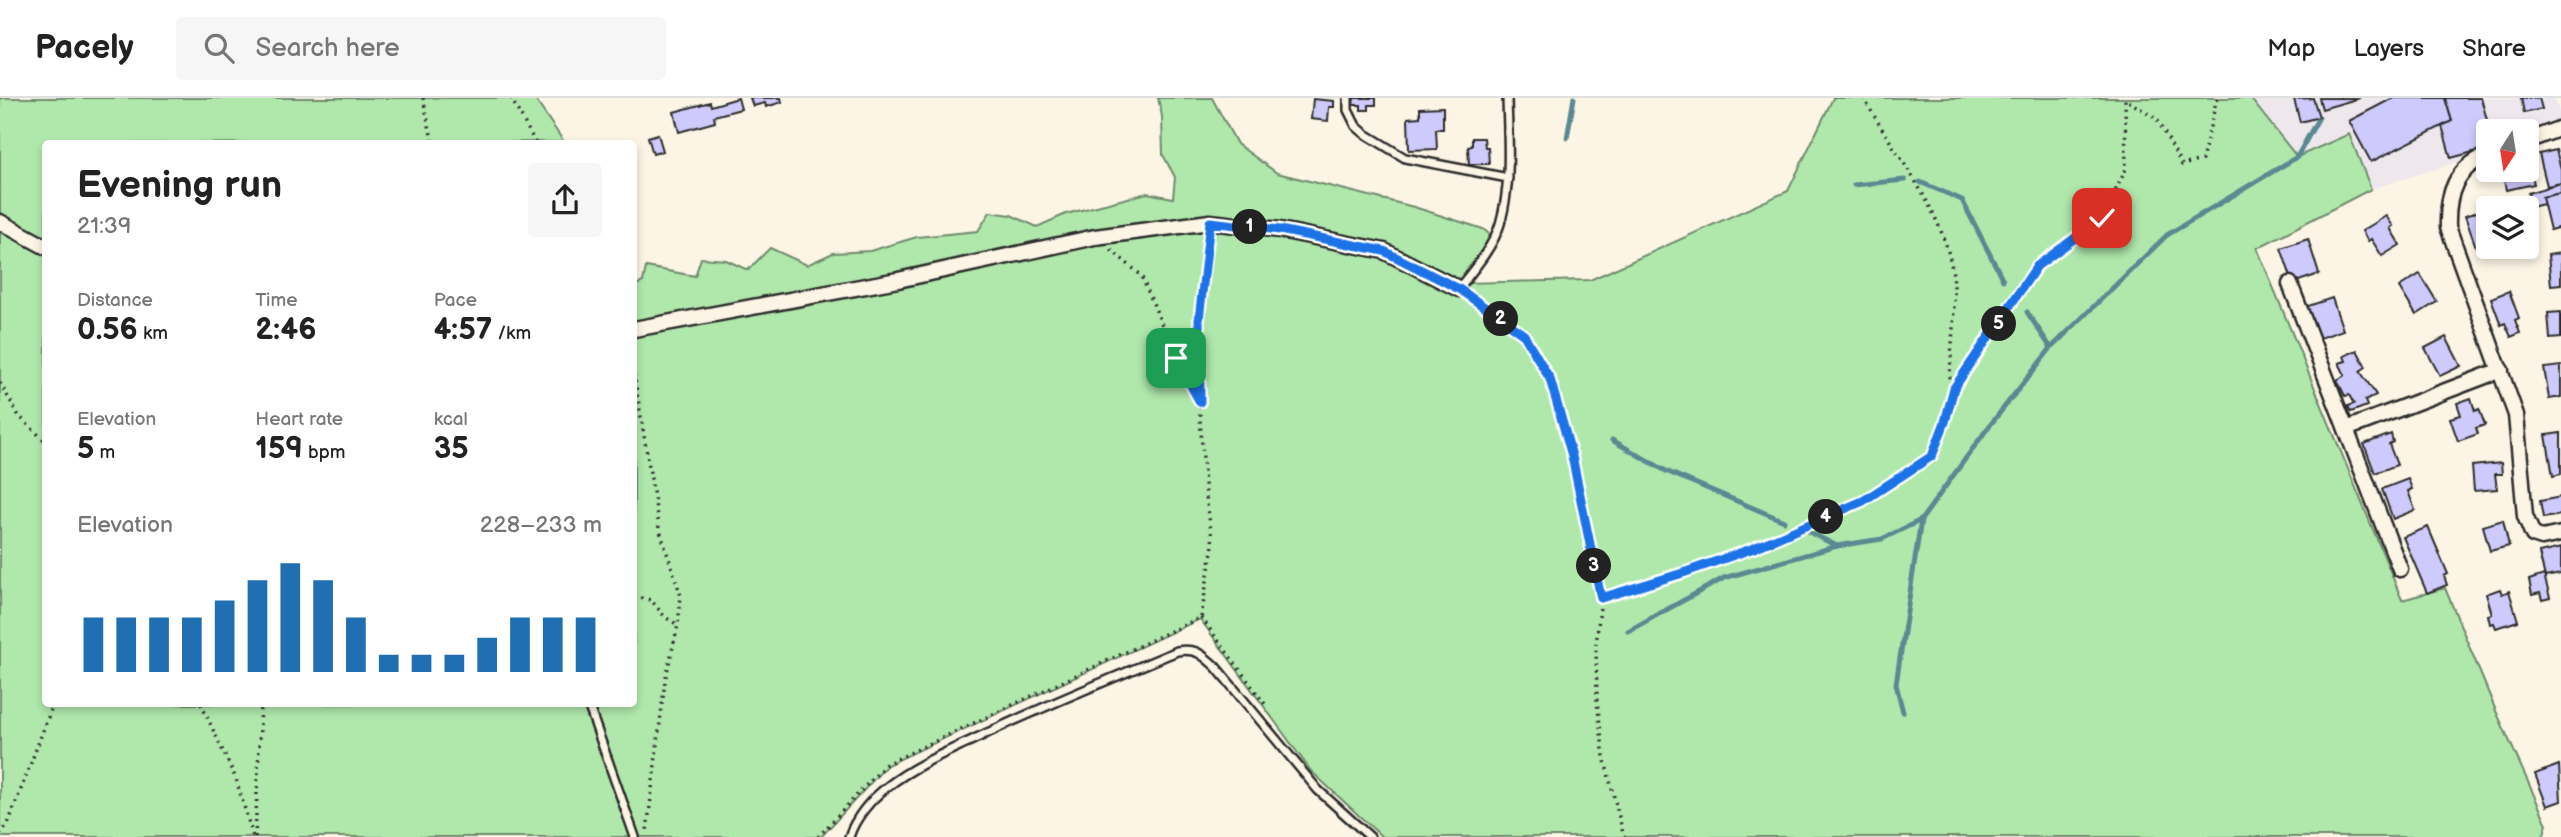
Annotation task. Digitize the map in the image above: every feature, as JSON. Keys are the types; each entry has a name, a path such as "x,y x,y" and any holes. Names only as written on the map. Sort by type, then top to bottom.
{"street":[{"path":"2539,136 2561,128"},
{"path":"2476,161 2453,183 2447,204 2448,226 2516,415 2525,516 2533,535 2542,538 2561,534"},
{"path":"0,222 42,245"},
{"path":"637,328 898,280 1095,237 1210,222 1280,230 1384,251 1459,289"},
{"path":"2290,284 2400,569"},
{"path":"2346,429 2501,370"}],"lane":[{"path":"1348,98 1348,110 1356,126 1364,134 1405,158 1508,178"},
{"path":"1459,289 1494,238 1500,224 1508,178 1507,98"},
{"path":"849,837 852,827 879,794 930,759 1015,719 1177,650 1192,649 1216,667 1318,789 1370,837"},
{"path":"589,707 635,837"}],"path":[{"path":"423,98 432,140"},
{"path":"511,98 534,140"},
{"path":"1864,98 1933,213 1948,250 1954,286 1950,378 1954,388"},
{"path":"1601,598 1754,548 1863,501 1932,456 1954,388 2037,266 2102,218 2126,169 2125,99 2157,119 2182,164 2202,160 2217,98"},
{"path":"1210,222 1199,320 1200,402 1206,496 1213,545 1201,617 1273,714"},
{"path":"1095,237 1141,275 1176,358 1200,402"},
{"path":"1459,289 1524,335 1550,379 1572,456 1601,598 1596,645 1597,701 1604,757 1624,837"},
{"path":"0,383 19,416 42,438"},
{"path":"637,392 659,528 681,597 678,625 665,681 646,837"},
{"path":"637,598 651,600 665,617 678,625"},
{"path":"818,837 886,764 1201,617"},
{"path":"0,834 8,824 52,707"},
{"path":"202,707 236,779 254,837"},
{"path":"254,837 261,707"}],"shaded area":[{"path":"2250,98 2555,98 2561,118 2561,130 2539,137 2539,119 2476,119 2476,157 2371,189 2349,134 2297,157"}],"green space":[{"path":"0,98 534,98 563,140 42,140 42,707 637,707 637,285 643,282 646,267 695,276 701,258 726,260 748,270 770,248 807,265 833,253 870,251 917,237 978,231 990,212 1011,215 1037,227 1066,214 1147,193 1173,198 1175,177 1163,155 1162,116 1158,98 1212,98 1237,144 1277,173 1414,207 1483,229 1494,238 1464,283 1590,280 1788,191 1833,98 2250,98 2297,157 2349,134 2371,189 2257,248 2402,600 2445,588 2547,824 2543,837 1382,837 1311,771 1200,619 887,765 821,837 0,837"}],"building":[{"path":"738,98 741,109 714,116 715,122 679,132 674,112"},
{"path":"750,98 781,98 782,102 766,107 765,103 753,106"},
{"path":"1354,98 1376,98 1376,105 1369,105 1369,110 1361,110 1361,105 1353,105"},
{"path":"2313,98 2319,117 2300,122 2294,99"},
{"path":"2319,98 2360,98 2322,109"},
{"path":"2393,98 2445,98 2452,121 2371,162 2349,121"},
{"path":"2445,98 2481,98 2487,119 2476,119 2476,151 2451,158 2442,126 2452,121"},
{"path":"2521,98 2539,98 2542,109 2524,113"},
{"path":"1313,99 1334,101 1334,107 1329,107 1328,121 1311,119"},
{"path":"1443,107 1443,129 1436,129 1437,149 1409,150 1408,118 1420,117 1420,108"},
{"path":"658,134 663,151 653,154 648,137"},
{"path":"1472,138 1484,138 1485,147 1488,147 1489,164 1469,164 1468,147 1472,146"},
{"path":"2556,150 2561,183 2547,186 2539,154"},
{"path":"2504,182 2534,182 2534,184 2506,190"},
{"path":"2561,183 2561,193 2542,197 2544,204 2539,205 2539,196 2529,196 2528,193"},
{"path":"2561,193 2561,227 2550,230 2542,197"},
{"path":"2476,212 2476,247 2465,216"},
{"path":"2386,216 2400,245 2382,256 2362,231"},
{"path":"2308,239 2319,274 2293,283 2281,248"},
{"path":"2561,253 2561,284 2551,285 2548,255"},
{"path":"2420,274 2437,302 2416,315 2399,287"},
{"path":"2509,291 2519,318 2515,320 2520,333 2511,337 2505,323 2501,325 2491,298"},
{"path":"2332,298 2343,330 2317,339 2305,307"},
{"path":"2561,312 2561,338 2550,339 2548,313"},
{"path":"2446,337 2461,366 2440,376 2425,348"},
{"path":"2357,350 2366,367 2360,371 2376,395 2365,401 2367,406 2351,412 2348,406 2354,404 2349,395 2345,396 2337,380 2345,375 2339,363 2346,361 2344,356"},
{"path":"2561,366 2561,397 2549,399 2544,368"},
{"path":"2471,398 2475,411 2479,409 2485,425 2476,428 2478,434 2458,441 2450,418 2461,415 2457,403"},
{"path":"2561,433 2561,474 2553,476 2546,435"},
{"path":"2391,434 2393,442 2389,444 2397,465 2375,473 2364,444"},
{"path":"2501,463 2502,474 2495,474 2497,489 2474,491 2472,466"},
{"path":"2408,479 2412,489 2408,491 2415,510 2393,519 2382,489"},
{"path":"2561,497 2561,515 2543,518 2540,501"},
{"path":"2503,520 2509,546 2490,551 2483,526"},
{"path":"2428,527 2448,574 2444,576 2447,585 2427,593 2403,537"},
{"path":"2561,548 2561,574 2545,577 2539,553"},
{"path":"2544,575 2550,598 2542,600 2540,593 2532,595 2529,580"},
{"path":"2500,589 2502,594 2509,591 2518,621 2496,628 2494,623 2490,624 2488,615 2492,614 2486,594"},
{"path":"2559,765 2561,801 2547,806 2535,774"}],"waterway":[{"path":"1567,138 1574,98"},
{"path":"1628,631 1724,578 1837,546 1882,539 1921,520 1987,429 2051,348 2167,235 2297,157 2319,117"},
{"path":"1854,185 1905,180"},
{"path":"1920,182 1962,200 2003,280"},
{"path":"2027,312 2051,348"},
{"path":"1612,440 1666,471 1784,521"},
{"path":"1903,712 1896,684 1921,520"},
{"path":"1809,532 1837,546"}],"route":[{"path":"1176,358 1200,402 1199,320 1210,222 1280,230 1384,251 1459,289 1524,335 1550,379 1572,456 1601,598 1754,548 1863,501 1932,456 1954,388 2037,266 2102,218"}]}
